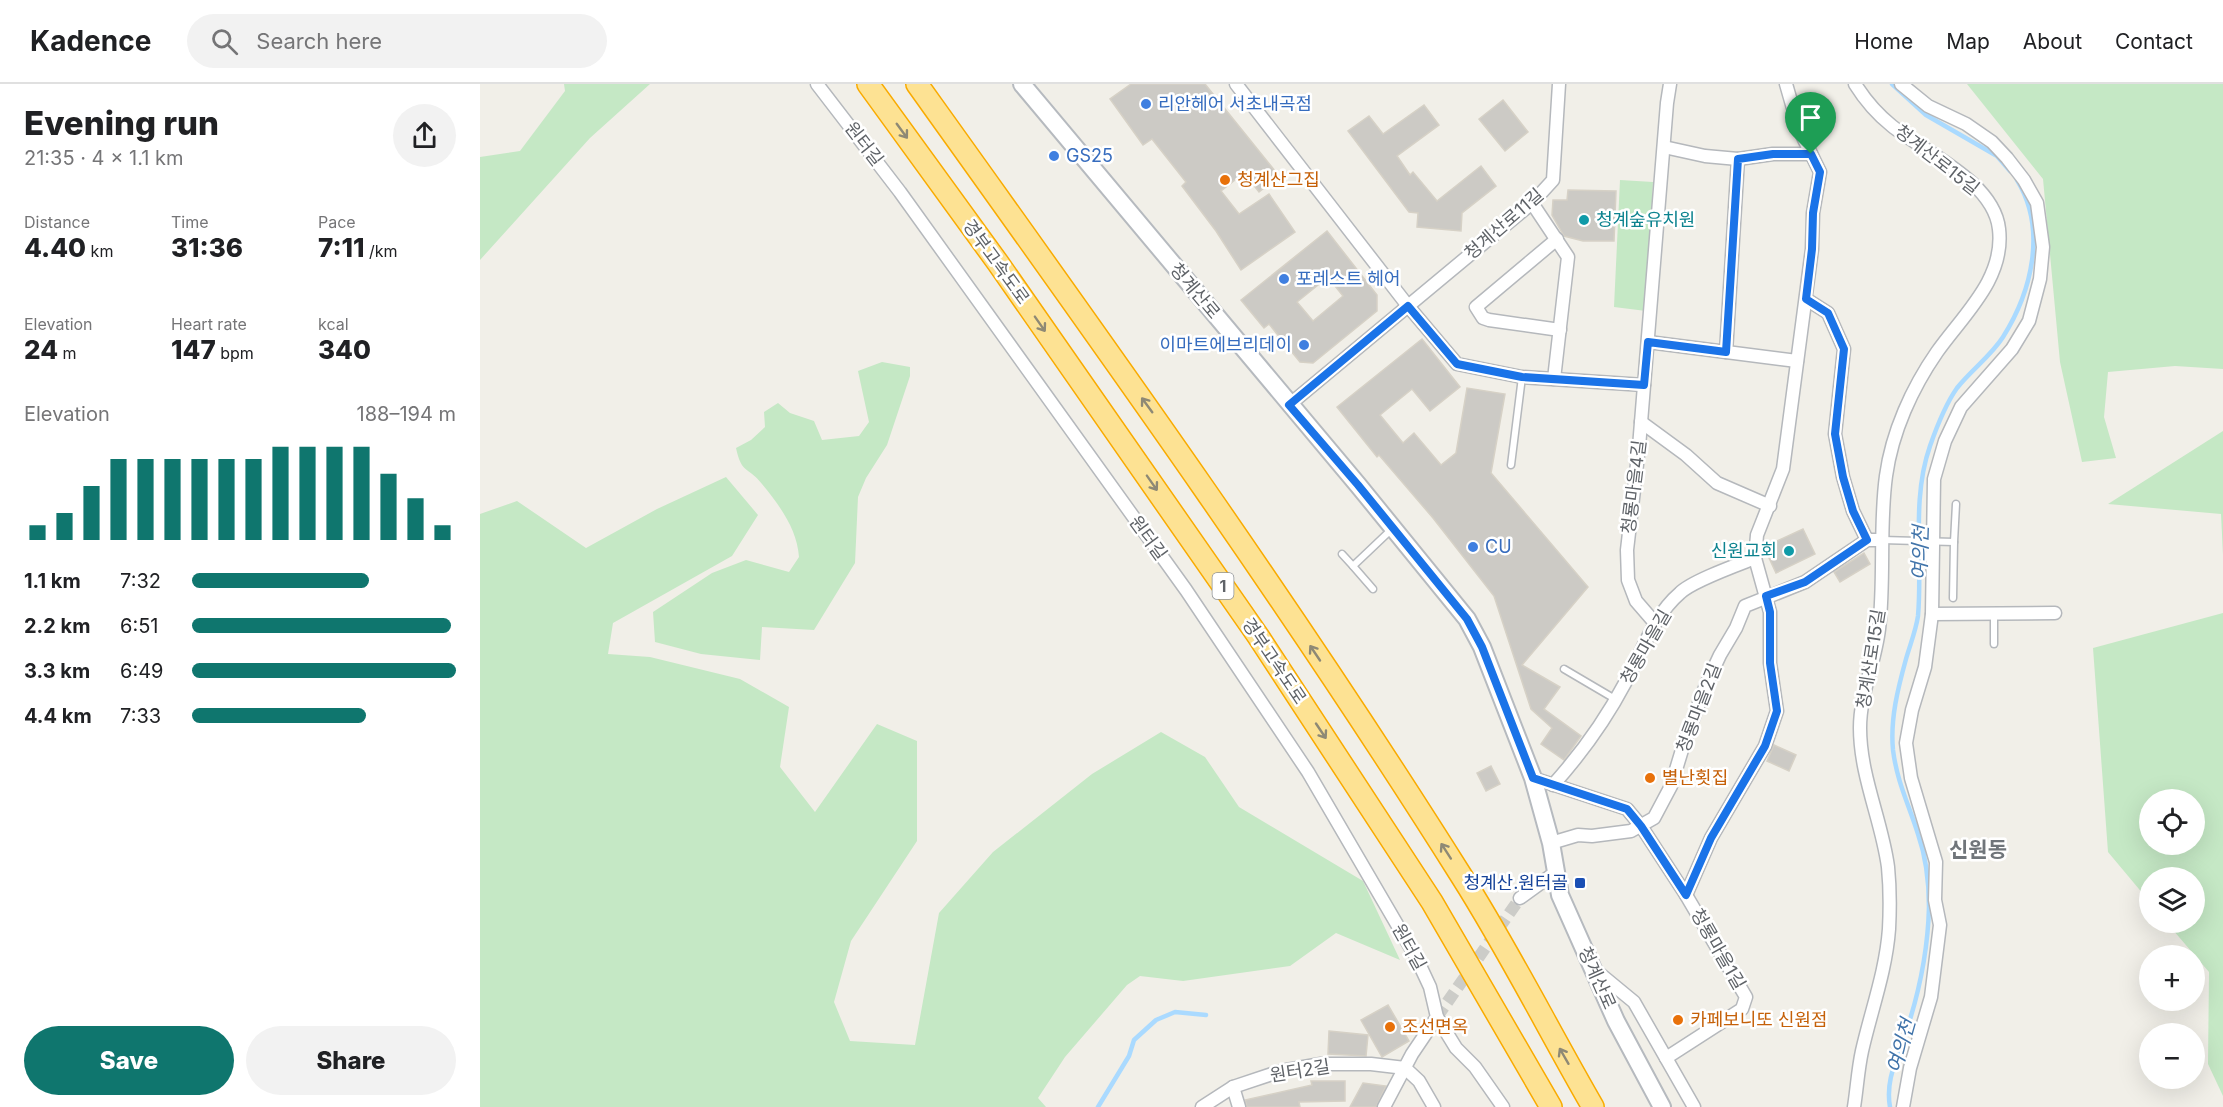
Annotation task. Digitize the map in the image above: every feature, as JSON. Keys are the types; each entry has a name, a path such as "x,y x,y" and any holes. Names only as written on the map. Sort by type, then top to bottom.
{"highway":[{"name":"경부고속도로","path":"868,84 1011,283 1277,665 1432,902 1551,1107"},
{"name":"1","path":"917,84 1172,441 1404,787 1464,881 1593,1107"}],"street":[{"name":"원터길","path":"817,84 900,192 1186,590 1308,772 1416,957 1430,987 1437,1017 1456,1048 1475,1067 1503,1107"},
{"name":"청계산로","path":"1022,84 1467,619 1482,647 1533,778 1551,843 1560,895 1616,1021 1662,1107"},
{"path":"1236,84 1408,306 1457,364 1522,377 1644,385"},
{"name":"청계산로11길","path":"1289,405 1533,203 1553,180 1560,84"},
{"name":"청룡마을4길","path":"1656,623 1636,601 1628,580 1627,550 1641,422 1670,84"},
{"path":"1686,895 1711,838 1765,746 1777,711 1770,663 1770,612 1755,558 1757,535 1784,469 1812,249 1813,213 1820,172 1799,129 1786,84"},
{"name":"청계산로15길","path":"1854,1107 1862,1052 1878,989 1889,930 1888,866 1867,777 1860,730 1864,692 1879,631 1881,540 1886,475 1895,435 1911,394 1937,352 1977,303 1993,272 2000,230 1994,208 1975,186 1893,126 1866,100 1855,84"},
{"path":"1901,84 1928,106 1966,124 2007,158 2024,180 2037,203 2043,247 2040,279 2029,321 2012,349 1961,407 1945,441 1934,479 1932,614 1925,667 1912,710 1906,743 1911,778 1936,862 1935,900 1940,924 1931,998 1913,1056 1903,1107"},
{"path":"1664,147 1705,156 1738,159 1773,154 1811,154"},
{"path":"1726,352 1738,159"},
{"path":"1533,203 1568,258 1554,380"},
{"path":"1557,239 1476,307 1483,318 1489,320 1560,330"},
{"path":"1806,299 1828,313 1844,349 1835,434 1853,511 1867,540 1881,540"},
{"path":"1648,342 1797,361"},
{"path":"1641,422 1686,455 1717,483 1770,506"},
{"name":"청룡마을2길","path":"1641,826 1654,818 1671,786 1685,740 1706,685 1745,606 1805,582 1867,540"},
{"name":"청룡마을길","path":"1553,785 1567,770 1616,699 1656,623 1680,592 1755,558"},
{"path":"1932,614 2055,613"},
{"name":"청룡마을1길","path":"1533,778 1627,809 1641,826 1686,895 1746,997 1742,1009 1666,1058"},
{"path":"1551,843 1578,835 1592,836 1631,831 1641,826"},
{"path":"1520,898 1556,872"},
{"path":"1593,968 1634,1002 1694,1107"},
{"path":"1384,1107 1437,1017"},
{"name":"원터2길","path":"1202,1107 1233,1087 1281,1071 1321,1064 1371,1064 1405,1068"},
{"path":"1405,1068 1419,1081 1434,1107"},
{"path":"1233,1087 1239,1107"}],"lane":[{"path":"1511,465 1522,377"},
{"path":"1953,598 1956,504"},
{"path":"1353,566 1393,528"},
{"path":"1881,540 1954,542"},
{"path":"1342,554 1373,589"},
{"path":"1994,614 1994,644"},
{"path":"1564,669 1616,699"}],"green space":[{"path":"564,84 650,84 590,138 480,260 480,157 520,151 565,91"},
{"path":"1967,84 2223,84 2223,369 2175,366 2108,372 2104,417 2116,458 2082,462 2060,362 2043,179"},
{"path":"1620,180 1653,182 1646,311 1614,307"},
{"path":"882,362 910,367 910,376 887,445 866,478 858,497 855,563 814,630 762,627 760,660 701,654 655,642 653,612 712,573 746,560 789,572 799,557 795,537 786,518 762,484 743,466 738,457 736,448 751,440 765,427 764,412 778,403 790,413 814,421 822,440 859,436 869,422 858,371"},
{"path":"2223,431 2223,555 2221,514 2108,504"},
{"path":"726,477 758,515 732,556 613,623 608,654 650,657 740,679 789,707 780,767 815,812 877,724 917,741 917,841 851,941 834,1002 850,1041 915,1045 939,913 993,852 1092,774 1161,732 1205,757 1239,807 1363,881 1400,960 1336,933 1290,966 1183,981 1140,976 1127,985 1065,1057 1038,1098 1046,1107 480,1107 480,514 517,501 586,548 657,509"},
{"path":"2223,613 2223,1096 2208,1064 2209,972 2205,967 2205,945 2186,945 2176,933 2205,933 2205,867 2139,867 2139,889 2108,852 2093,648"}],"building":[{"path":"1131,84 1205,84 1279,176 1259,192 1244,173 1221,191 1239,214 1269,194 1295,232 1241,270 1216,231 1182,186 1186,182 1152,139 1143,145 1110,99"},
{"path":"1503,100 1528,132 1505,151 1479,119"},
{"path":"1424,105 1439,125 1397,156 1410,175 1413,172 1437,201 1481,166 1496,186 1462,213 1461,231 1417,227 1418,213 1409,212 1348,131 1369,116 1383,134"},
{"name":"청계숲유치원","path":"1568,190 1616,191 1614,241 1583,241 1564,236 1552,215 1553,200 1567,200"},
{"path":"1327,231 1377,295 1377,311 1313,363 1300,362 1269,324 1264,328 1241,300","holes":["1328,277 1343,296 1313,321 1297,302"]},
{"path":"1422,339 1460,387 1430,411 1412,389 1380,415 1403,443 1414,433 1441,465 1456,453 1467,388 1505,394 1491,473 1588,587 1522,665 1560,687 1544,709 1581,736 1564,760 1541,744 1552,728 1531,709 1494,596 1433,518 1379,455 1377,457 1337,407"},
{"name":"신원교회","path":"1803,529 1815,554 1776,573 1764,547"},
{"path":"1864,553 1870,564 1840,582 1834,572"},
{"path":"1774,745 1796,755 1789,771 1767,761"},
{"path":"1491,766 1500,784 1486,791 1477,773"},
{"path":"1388,1005 1409,1041 1382,1057 1361,1020"},
{"path":"1329,1031 1368,1035 1366,1056 1328,1054"},
{"path":"1311,1081 1345,1081 1345,1101 1299,1102 1300,1107 1247,1107 1245,1100 1312,1085"},
{"path":"1363,1083 1386,1086 1376,1107 1350,1107"}],"waterway":[{"name":"여의천","path":"1892,84 1926,115 1997,156 2010,171"},
{"name":"여의천","path":"1890,1107 1891,1078 1915,1002 1922,970 1929,907 1925,861 1897,773 1892,738 1898,692 1918,616 1921,487 1930,446 1949,401 1957,388 2003,337 2022,300 2032,260 2033,239 2032,219 2017,180"},
{"path":"1098,1107 1129,1056 1134,1040 1156,1020 1175,1012 1206,1015"}],"tunnel":[{"path":"1437,1017 1520,898"}],"place":[{"name":"리안헤어 서초내곡점","path":"1146,104"},
{"name":"GS25","path":"1054,156"},
{"name":"청계산그집","path":"1225,180"},
{"name":"청계숲유치원","path":"1584,220"},
{"name":"포레스트 헤어","path":"1284,279"},
{"name":"이마트에브리데이","path":"1304,345"},
{"name":"CU","path":"1473,547"},
{"name":"신원교회","path":"1789,551"},
{"name":"별난횟집","path":"1650,778"},
{"name":"청계산.원터골","path":"1580,883"},
{"name":"카페보니또 신원점","path":"1678,1020"},
{"name":"조선면옥","path":"1390,1027"}],"district":[{"name":"신원동","path":"1978,850"}],"route":[{"path":"1773,154 1811,154 1820,172 1813,213 1812,249 1806,299 1828,313 1844,349 1835,434 1843,477 1853,511 1867,540 1805,582 1766,596 1770,612 1770,663 1777,711 1765,746 1711,838 1686,895 1641,826 1627,809 1533,778 1496,680 1467,619 1358,485 1289,405 1408,306 1457,364 1522,377 1644,385 1648,342 1726,352 1738,159 1773,154"}]}
